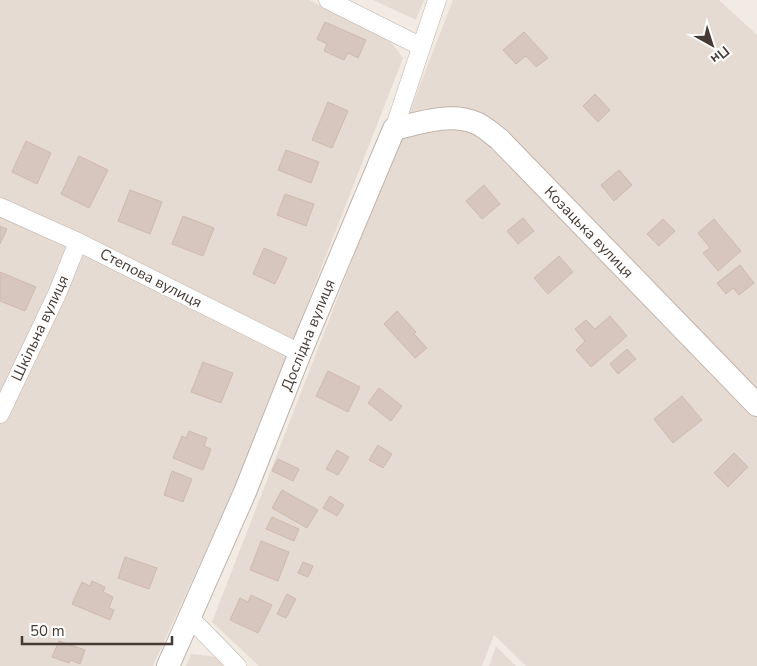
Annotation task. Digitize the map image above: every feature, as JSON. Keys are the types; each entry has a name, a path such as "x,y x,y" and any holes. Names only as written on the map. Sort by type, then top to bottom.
{"street":[{"path":"328,0 420,46"},
{"name":"Дослідна вулиця","path":"168,666 245,492 300,353 394,129 420,46 437,0"},
{"name":"Козацька вулиця","path":"394,129 426,121 454,118 476,123 499,139 757,405"},
{"name":"Степова вулиця","path":"0,206 78,242 300,353"},
{"name":"Шкільна вулиця","path":"0,414 57,294 78,242"},
{"path":"189,617 237,666"}],"shaded area":[{"path":"0,0 309,0 388,38 403,58 243,469 153,666 0,666"},
{"path":"373,0 424,0 416,20"},
{"path":"453,0 719,0 757,35 757,666 526,666 494,635 482,666 259,666 212,622"},
{"path":"496,646 516,666 489,666"},
{"path":"191,654 218,657 226,666 186,666"}],"building":[{"path":"325,22 366,40 358,58 348,53 344,60 324,51 327,44 317,39"},
{"path":"524,32 548,58 536,67 526,56 516,64 503,50"},
{"path":"595,94 610,110 598,122 583,106"},
{"path":"328,102 348,111 332,148 312,140"},
{"path":"26,141 51,153 37,184 12,172"},
{"path":"286,150 319,162 311,183 278,170"},
{"path":"79,156 108,170 89,208 61,194"},
{"path":"619,170 632,185 614,201 601,185"},
{"path":"484,185 500,204 482,219 466,201"},
{"path":"130,190 162,202 150,234 118,221"},
{"path":"285,194 314,204 306,226 277,215"},
{"path":"183,216 214,228 203,256 172,244"},
{"path":"523,218 534,231 518,244 507,231"},
{"path":"663,219 675,231 659,246 647,234"},
{"path":"714,219 741,251 718,271 703,253 710,248 698,233"},
{"path":"0,226 7,229 0,244"},
{"path":"264,248 287,258 275,284 253,274"},
{"path":"559,256 573,272 548,294 534,278"},
{"path":"740,265 754,283 739,295 733,288 726,294 717,283"},
{"path":"0,272 36,287 25,311 0,301"},
{"path":"397,311 416,332 414,334 427,348 415,358 384,324"},
{"path":"610,316 627,336 591,367 576,350 585,341 575,329 586,320 595,329"},
{"path":"627,349 636,359 618,374 610,364"},
{"path":"203,362 233,373 221,403 191,392"},
{"path":"328,371 360,387 348,412 316,396"},
{"path":"379,388 402,406 391,421 368,403"},
{"path":"682,396 702,420 673,443 654,419"},
{"path":"189,431 207,438 204,446 211,449 203,470 173,458 182,436 186,438"},
{"path":"378,445 392,454 383,468 369,460"},
{"path":"337,450 349,457 338,475 326,469"},
{"path":"734,453 748,467 728,487 714,473"},
{"path":"278,459 299,469 293,481 272,471"},
{"path":"172,471 192,479 183,502 164,495"},
{"path":"282,490 318,510 307,528 272,508"},
{"path":"330,496 344,505 337,516 323,508"},
{"path":"272,517 299,529 294,541 266,529"},
{"path":"261,541 289,552 278,581 250,570"},
{"path":"125,557 157,568 149,589 118,578"},
{"path":"303,562 313,566 308,577 298,573"},
{"path":"92,581 105,587 103,592 113,597 109,608 114,610 110,620 72,604 82,582 90,586"},
{"path":"287,594 296,599 286,618 277,614"},
{"path":"251,595 272,605 258,633 230,620 240,598 248,602"},
{"path":"59,641 85,650 80,664 70,660 69,663 52,657"}]}
